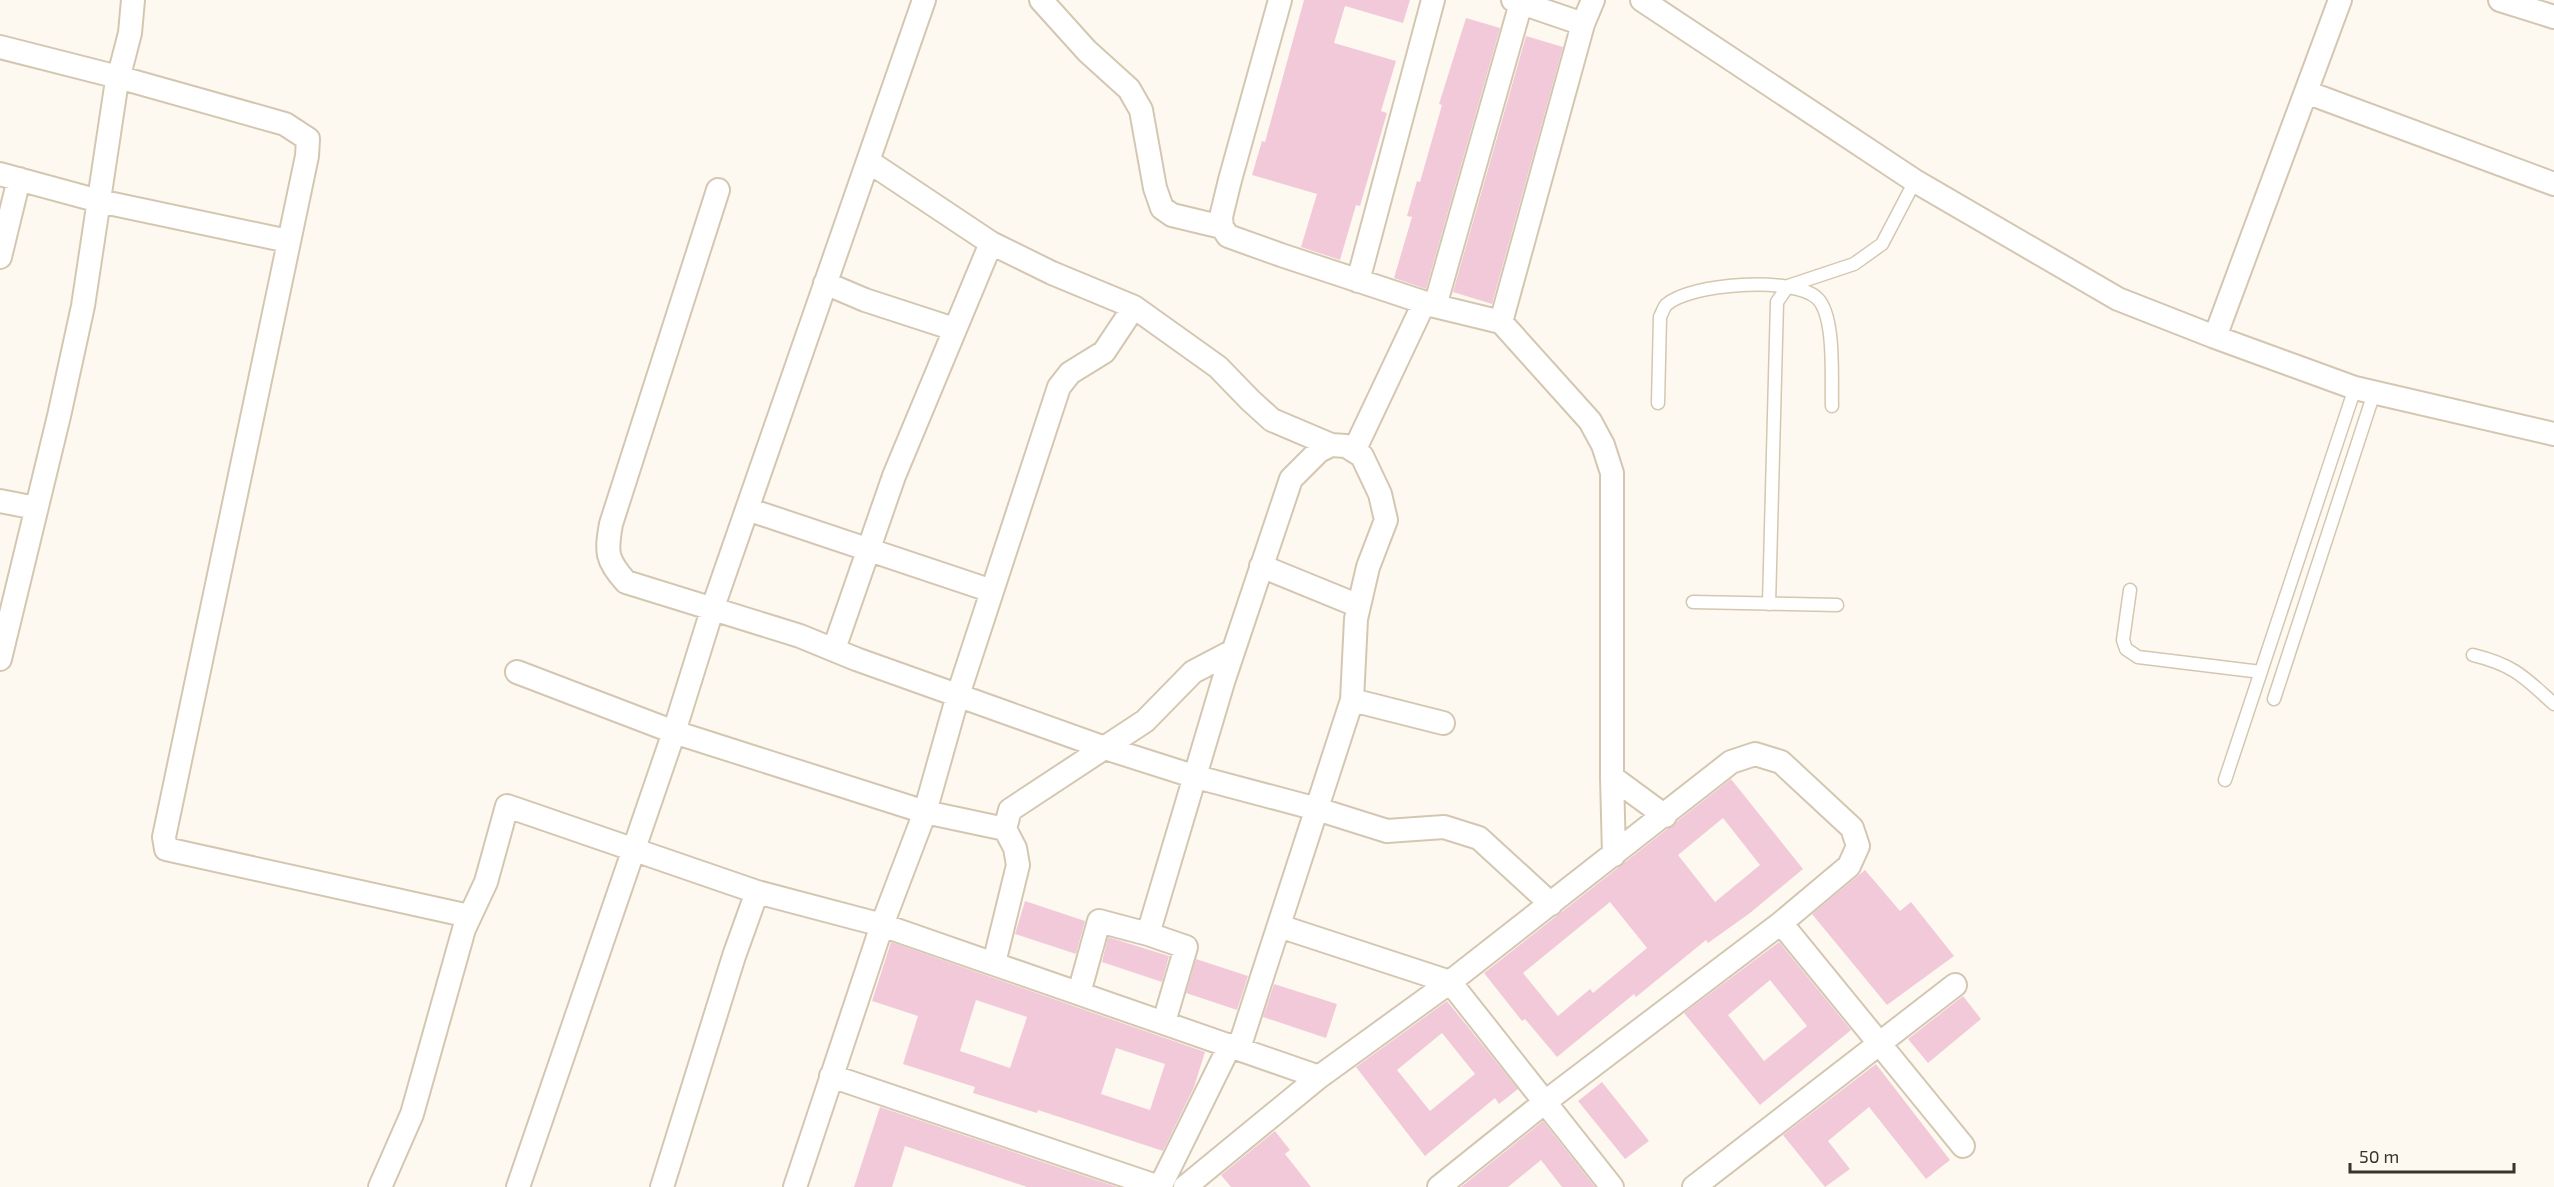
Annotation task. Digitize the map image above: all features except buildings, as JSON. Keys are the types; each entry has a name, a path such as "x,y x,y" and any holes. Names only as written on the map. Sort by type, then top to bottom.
{"street":[{"path":"0,659 8,586 36,508 83,306 118,77 130,33 133,0"},
{"path":"518,1187 675,732 713,607 924,0"},
{"path":"1041,0 1087,51 1129,89 1141,110 1155,188 1162,208 1172,215 1222,226"},
{"path":"1280,0 1221,217 1222,226 1228,236 1430,304 1501,322 1590,421 1603,445 1612,473 1614,855"},
{"path":"1358,280 1433,0"},
{"path":"1501,322 1583,24 1593,0"},
{"path":"1642,0 1915,181 2118,299 2365,391 2554,434"},
{"path":"2215,337 2340,0"},
{"path":"2500,0 2554,18"},
{"path":"1354,451 1430,304 1517,1 1583,24"},
{"path":"0,47 118,77 285,124 308,139 307,156 164,837 166,849 469,916"},
{"path":"2306,92 2554,184"},
{"path":"831,1076 1160,1187 1235,1047 1279,926 1352,700 1356,619 1368,567 1386,520 1375,485 1362,456 1346,446 1331,445 1272,420 1218,367 1134,307 1052,273 991,243 868,161"},
{"path":"0,257 10,177 99,201 288,241"},
{"path":"718,190 615,513 607,549 614,569 626,582 713,607 800,636 1105,748 1193,776 1317,809 1387,831 1444,827 1479,838 1551,904"},
{"path":"834,649 894,476 991,243"},
{"path":"825,284 865,300 954,329"},
{"path":"795,1187 882,925 924,812 958,695 1059,387 1070,373 1104,352 1134,307"},
{"path":"1148,934 1193,776 1291,479 1318,451 1331,445"},
{"path":"0,501 36,508"},
{"path":"747,509 992,591"},
{"path":"1262,566 1359,606"},
{"path":"994,963 1018,865 1015,848 1005,829 1010,810 1145,721 1193,672 1233,651"},
{"path":"517,672 675,732 924,812 1005,829"},
{"path":"1352,700 1443,723"},
{"path":"1185,1187 1319,1077 1450,982 1665,816 1731,762 1755,754 1781,762 1852,828 1858,846 1849,866 1781,923 1545,1102 1439,1187"},
{"path":"1612,777 1665,816"},
{"path":"380,1187 412,1114 419,1082 469,916 486,882 507,806 757,892 882,925 1319,1077"},
{"path":"662,1187 734,956 757,892"},
{"path":"1079,993 1100,921 1148,934 1186,947 1164,1022"},
{"path":"1781,923 1963,1146"},
{"path":"1279,926 1450,982 1612,1187"},
{"path":"1694,1187 1955,985"}],"lane":[{"path":"1658,403 1660,317 1666,305 1695,290 1742,285 1788,286 1854,264 1882,244 1915,181"},
{"path":"1788,286 1817,298 1830,323 1832,405"},
{"path":"1769,604 1777,302 1788,286"},
{"path":"2225,780 2260,672 2365,391"},
{"path":"2274,699 2365,391"},
{"path":"2130,590 2123,640 2126,649 2138,657 2260,672"},
{"path":"1693,602 1837,605"},
{"path":"2473,655 2518,671 2554,704"}]}
